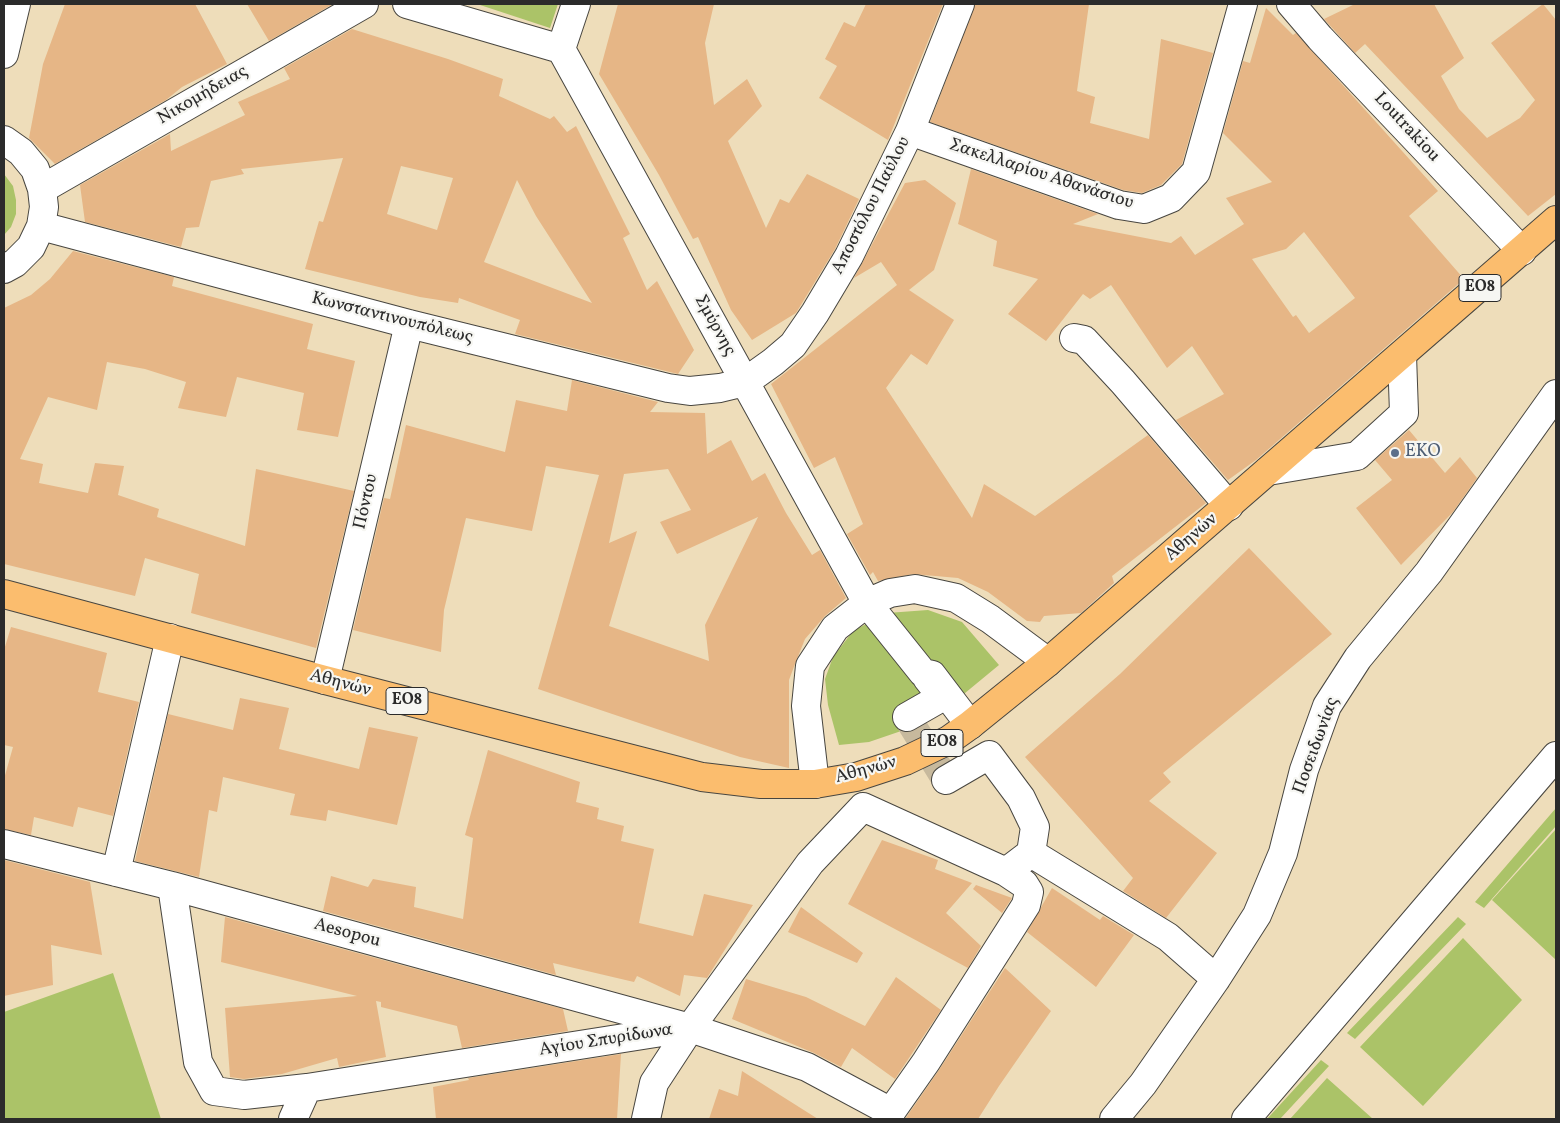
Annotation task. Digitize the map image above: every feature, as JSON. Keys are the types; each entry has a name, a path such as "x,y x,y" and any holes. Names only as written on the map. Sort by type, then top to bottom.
{"main road":[{"name":"Αθηνών","path":"4,594 325,680 702,777 761,784 815,784 856,777 905,760 949,740 970,725 1048,662 1556,220"}],"street":[{"name":"Νικομήδειας","path":"42,189 364,4"},
{"path":"407,4 561,49 576,4"},
{"name":"Αποστόλου Παύλου","path":"745,382 793,345 815,313 849,256 910,131 960,4"},
{"name":"Σακελλαρίου Αθανάσιου","path":"910,131 1119,205 1144,209 1171,198 1196,172 1243,4"},
{"name":"Loutrakiou","path":"1291,4 1320,38 1522,251"},
{"path":"4,54 11,11"},
{"name":"Σμύρνης","path":"561,49 867,603 924,673"},
{"path":"4,140 21,152 34,169 42,189 44,207 41,226 31,247 15,263 4,269"},
{"name":"Κωνσταντινουπόλεως","path":"41,226 409,324 668,388 690,391 720,388 745,382"},
{"name":"Πόντου","path":"325,680 409,324"},
{"path":"1074,338 1084,340 1123,382 1228,506"},
{"path":"1268,472 1356,456 1404,413 1402,355"},
{"name":"Ποσειδωνίας","path":"1114,1119 1143,1084 1216,979 1256,915 1283,853 1304,770 1327,706 1358,658 1429,572 1556,394"},
{"path":"815,784 806,706 810,666 835,628 867,603 890,593 915,589 956,598 990,619 1048,662"},
{"path":"116,872 170,638"},
{"path":"907,717 942,697 924,673"},
{"path":"924,673 932,675 970,725"},
{"path":"946,780 989,755 1021,798 1035,827 1031,853 1006,872"},
{"path":"1246,1119 1556,756"},
{"path":"856,777 864,807 1006,872 1024,884 1029,892 1026,905 926,1062 889,1116"},
{"name":"Αγίου Σπυρίδωνα","path":"172,886 198,1062 214,1091 244,1095 307,1088 690,1028 810,863 864,807"},
{"name":"Aesopou","path":"4,844 172,886 690,1028 807,1067 889,1116"},
{"path":"1031,853 1168,936 1216,979"},
{"path":"646,1119 654,1082 690,1028"},
{"path":"293,1119 307,1088"}],"green space":[{"path":"477,4 558,4 550,28"},
{"path":"4,174 13,186 16,214 11,227 4,235"},
{"path":"928,610 962,622 999,665 959,698 907,729 869,742 839,745 828,705 825,679 833,657 853,631 887,613"},
{"path":"1556,808 1556,826 1484,908 1475,902"},
{"path":"1556,829 1556,960 1492,900"},
{"path":"1458,917 1466,924 1355,1039 1347,1033"},
{"path":"1463,938 1522,1000 1423,1106 1360,1047"},
{"path":"113,973 161,1119 4,1119 4,1012"},
{"path":"1321,1060 1329,1066 1280,1119 1267,1119"},
{"path":"1327,1078 1373,1119 1290,1119"}],"building":[{"path":"65,4 195,4 227,64 182,87 166,100 55,164 29,138 43,64"},
{"path":"247,4 333,4 269,41"},
{"path":"618,4 714,4 705,43 714,105 747,79 762,106 728,141 766,228 780,199 789,203 807,174 859,199 835,249 796,313 752,340 731,310 698,237 693,239 659,175 599,74"},
{"path":"866,4 943,4 888,140 819,98 837,66 825,59 844,22 855,27"},
{"path":"975,4 1089,4 1077,91 1095,97 1090,123 1149,139 1161,39 1213,53 1182,164 1161,185 1142,193 1123,190 930,122"},
{"path":"1355,4 1434,4 1464,58 1441,76 1459,109 1487,138 1520,118 1535,100 1491,43 1543,4 1556,20 1556,194 1528,216 1365,44 1355,53 1324,19"},
{"path":"1266,8 1293,35 1296,33 1438,191 1409,216 1464,279 1256,460 1228,480 1176,420 1224,394 1192,346 1167,368 1111,285 1090,299 1083,294 1046,341 1008,314 1038,279 993,266 997,241 958,224 971,169 1098,214 1073,224 1171,243 1181,236 1195,255 1244,224 1226,198 1272,182 1223,133 1243,61 1250,63","holes":["1304,232 1355,298 1309,333 1296,315 1293,317 1252,259 1286,249"]},
{"path":"352,29 448,59 503,79 499,96 550,119 554,116 567,132 576,126 630,234 623,238 647,290 657,281 694,350 678,374 515,334 520,320 459,298 458,303 420,297 305,269 319,221 323,222 343,158 241,169 244,174 211,181 199,227 186,228 181,247 85,222 80,185 170,134 171,151 245,115 238,102 290,79 284,68","holes":["401,166 453,178 437,230 387,214","517,180 536,216 592,303 484,262"]},
{"path":"925,180 956,203 934,270 909,290 954,320 927,365 911,354 886,388 972,518 984,484 1035,516 1148,435 1206,503 1112,576 1114,583 1081,613 1044,616 1040,622 1027,621 988,592 958,578 913,574 878,581 873,572 870,575 847,534 863,524 835,457 814,468 771,384 897,285 881,262 854,278 905,183"},
{"path":"73,251 174,277 172,286 313,324 307,349 355,361 338,437 297,430 304,393 237,377 226,417 178,408 186,382 145,369 107,362 97,410 48,397 20,459 43,464 39,483 88,493 95,463 124,466 118,495 159,509 157,517 245,546 256,469 354,491 316,648 191,613 199,574 145,558 135,596 4,564 4,308 31,295 50,279"},
{"path":"572,380 658,402 650,412 705,413 707,454 731,440 752,481 765,473 786,513 812,555 820,550 846,598 825,616 805,639 789,680 789,768 740,757 538,689 599,475 546,466 532,531 466,518 444,610 441,652 353,630 384,498 390,499 406,425 505,452 516,400 567,411","holes":["668,469 691,510 660,522 677,554 758,517 705,625 709,661 609,626 637,531 609,543 624,474"]},
{"path":"1409,430 1445,473 1460,457 1477,478 1453,512 1401,565 1356,508 1392,480 1375,460"},
{"path":"1249,548 1332,634 1163,773 1171,782 1149,801 1217,853 1166,918 1123,891 1133,878 1025,757 1120,674"},
{"path":"11,627 107,653 98,692 139,702 113,816 78,807 73,827 34,817 31,835 4,829 4,779 13,747 4,745 4,650"},
{"path":"240,698 289,708 279,749 359,769 369,727 418,737 397,825 328,810 326,821 290,815 295,794 223,777 217,812 209,810 199,877 135,861 168,714 233,730"},
{"path":"488,750 580,782 576,802 599,808 597,819 624,826 621,841 654,849 639,923 693,936 704,894 753,905 707,978 684,975 680,996 637,976 634,982 553,963 556,975 323,911 331,876 368,887 373,879 416,887 414,907 463,919 473,838 465,835"},
{"path":"882,840 938,860 935,869 972,883 946,913 981,946 968,968 848,904"},
{"path":"4,860 90,882 102,955 51,945 53,985 4,996"},
{"path":"976,885 1012,898 1002,913 973,889"},
{"path":"1052,888 1100,920 1103,916 1134,935 1096,987 1027,932"},
{"path":"801,907 863,953 857,963 788,932"},
{"path":"225,917 563,1009 568,1031 462,1048 457,1026 381,1007 381,1002 376,1001 386,1057 339,1067 337,1058 282,1074 244,1079 230,1077 225,1008 357,996 221,962"},
{"path":"1005,968 1051,1011 978,1119 905,1119 939,1070"},
{"path":"896,977 941,1010 895,1079 852,1048 841,1067 814,1053 732,1019 746,979 806,997 865,1026"},
{"path":"621,1054 617,1119 436,1119 433,1087 469,1080 468,1078"},
{"path":"742,1071 818,1119 709,1119 719,1089 738,1096"}],"tunnel":[{"path":"907,717 946,780"}],"place":[{"name":"EKO","path":"1395,453"}]}
